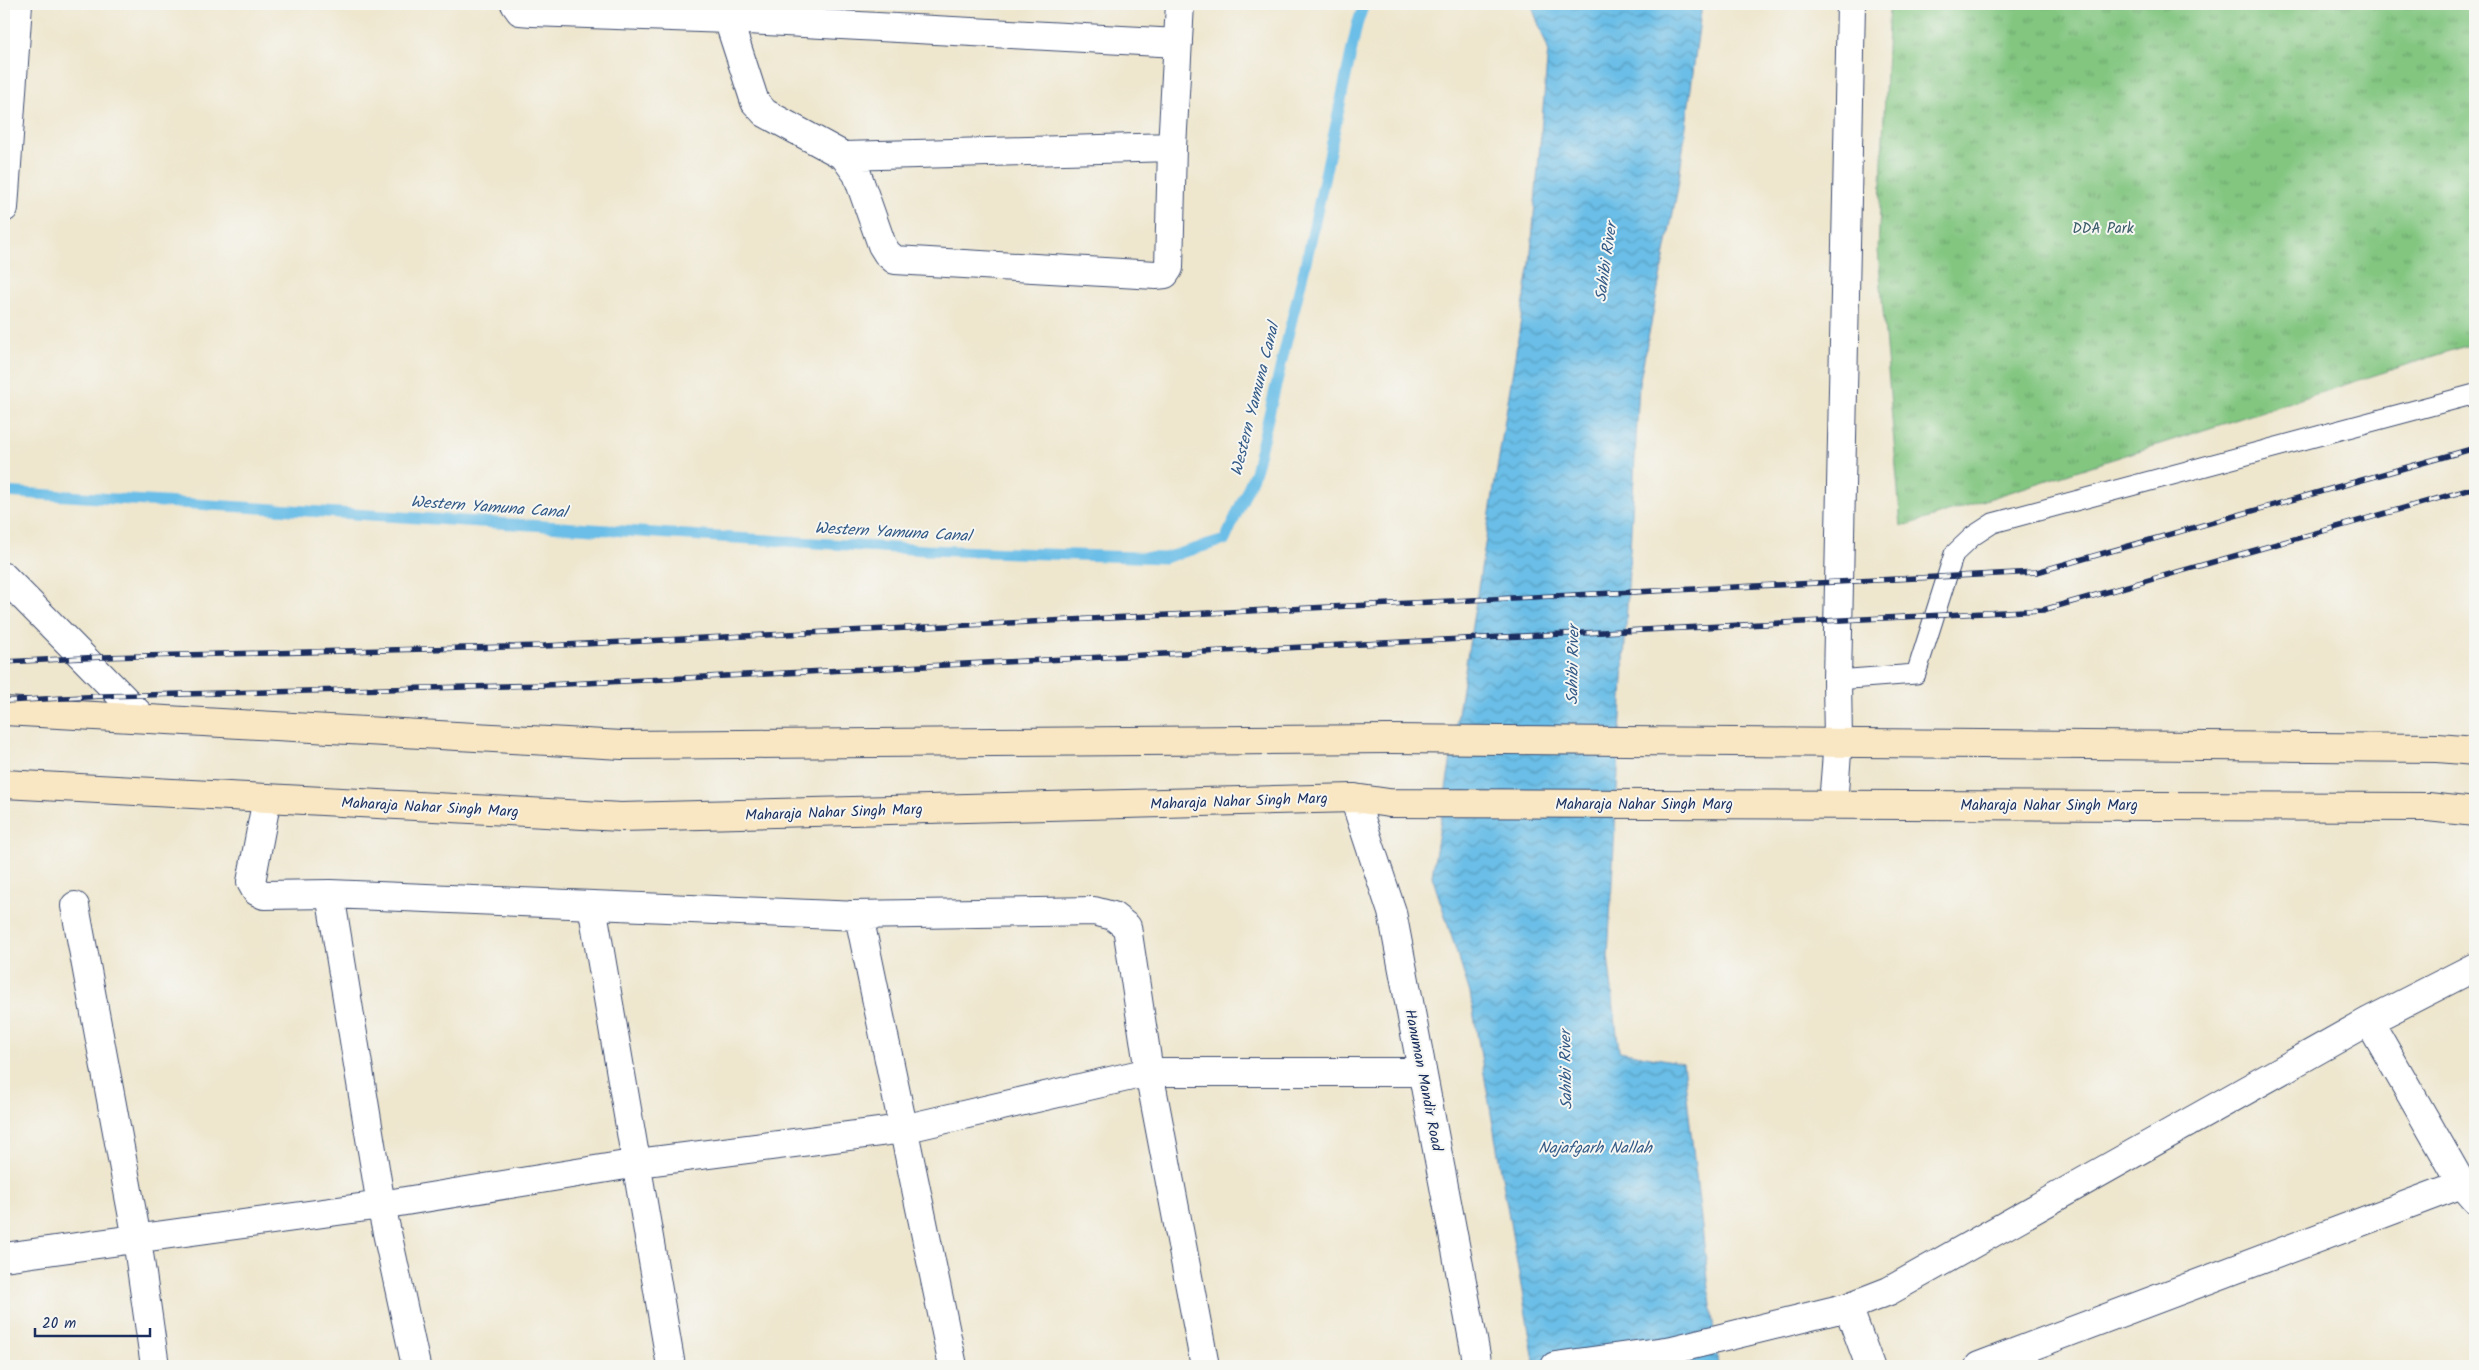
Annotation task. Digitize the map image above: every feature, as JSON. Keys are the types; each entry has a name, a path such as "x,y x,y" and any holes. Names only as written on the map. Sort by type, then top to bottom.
{"main road":[{"path":"4,711 622,744 1390,739 1838,741 2438,748 2475,751"},
{"name":"Maharaja Nahar Singh Marg","path":"4,784 621,817 1354,798 1389,802 2418,807 2475,812"}],"street":[{"path":"4,208 8,94 18,4"},
{"path":"514,4 520,11 532,12 615,9 728,11 1178,43"},
{"path":"728,11 755,102 765,114 844,156 857,174 882,245 887,254 896,260 1156,275 1165,274 1169,268 1172,147 1180,4"},
{"path":"1833,804 1838,741 1837,680 1851,4"},
{"path":"844,156 1172,147"},
{"path":"4,577 143,718"},
{"path":"267,798 251,882 256,891 264,895 330,894 852,915 1094,911 1113,916 1127,927 1149,1072 1205,1366"},
{"name":"Hanuman Mandir Road","path":"1354,798 1392,912 1478,1366"},
{"path":"330,894 381,1205 416,1366"},
{"path":"592,905 638,1163 671,1366"},
{"path":"74,906 137,1239 155,1366"},
{"path":"852,915 859,916 953,1366"},
{"path":"1555,1366 1672,1350 1848,1307 1889,1291 2369,1021 2475,967"},
{"path":"1978,1366 2469,1192 2369,1021"},
{"path":"4,1257 381,1205 638,1163 903,1129 1149,1072 1422,1072"},
{"path":"1848,1307 1870,1366"}],"lane":[{"path":"1837,680 1916,674 1954,554 1973,536 1993,523 2475,394"}],"green space":[{"name":"DDA Park","path":"1889,4 2475,4 2475,343 1901,527 1878,250"}],"water":[{"name":"Najafgarh Nallah","path":"1531,4 1702,4 1678,187 1639,384 1608,956 1619,1051 1683,1063 1718,1366 1535,1366 1470,993 1432,876 1530,263 1548,49"}],"waterway":[{"name":"Western Yamuna Canal","path":"4,492 926,550 1164,558 1225,540 1255,472 1310,245 1357,25 1364,4"}],"railway":[{"path":"4,662 103,657 544,646 2037,572 2475,448"},
{"path":"4,701 104,696 546,685 2043,610 2475,488"}],"water label":[{"name":"Sahibi River","path":"1605,262"},
{"name":"Sahibi River","path":"1572,665"},
{"name":"Sahibi River","path":"1565,1070"}]}
